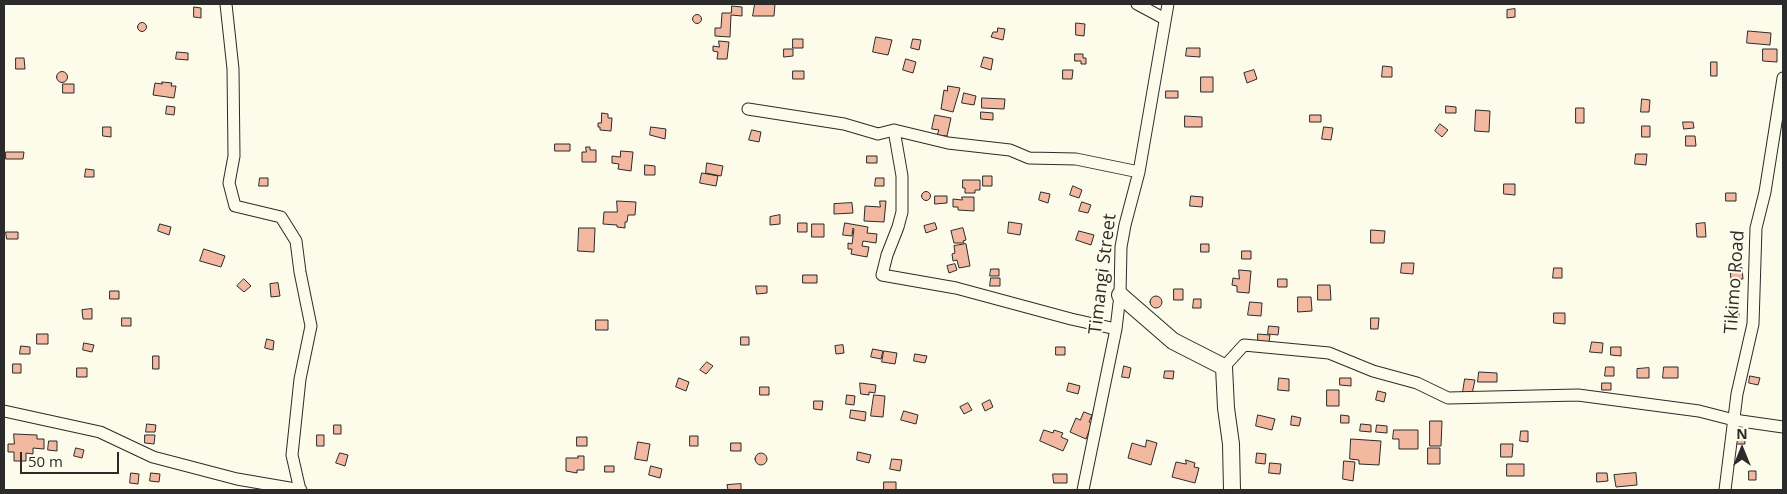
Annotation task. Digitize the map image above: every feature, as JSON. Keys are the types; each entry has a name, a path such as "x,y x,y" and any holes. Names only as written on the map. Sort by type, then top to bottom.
{"street":[{"path":"4,411 100,432 153,457 238,480 300,490 292,455 300,379 311,326 296,241 281,217 235,206 229,183 234,156 233,69 226,4"},
{"path":"1138,4 1166,19"},
{"name":"Timangi Street","path":"1084,490 1116,329 1120,295 1123,232 1140,172 1168,4"},
{"name":"Tikimo Road","path":"1725,490 1737,394 1753,324 1756,228 1781,108 1783,78"},
{"path":"748,109 844,124 878,134 894,130 948,143 1010,150 1029,158 1076,159 1140,172"},
{"path":"894,130 902,176 902,212 882,275 956,288 1116,329"},
{"path":"1120,295 1173,341 1224,367"},
{"path":"1232,490 1232,444 1226,408 1224,367 1244,345 1329,353 1373,371 1417,383 1448,398 1578,395 1699,411 1734,420 1783,426"}],"building":[{"path":"755,4 775,4 774,16 753,16"},
{"path":"732,6 742,7 742,16 731,15 730,37 715,36 715,28 721,28 722,13 731,13"},
{"path":"194,7 201,8 201,18 194,17"},
{"path":"1515,9 1515,17 1507,18 1507,10"},
{"path":"697,14 702,19 697,24 692,19"},
{"path":"142,22 147,27 142,32 137,27"},
{"path":"1076,23 1085,24 1084,36 1076,35"},
{"path":"998,28 1005,29 1003,40 991,37 993,32 997,32"},
{"path":"1748,31 1771,33 1770,45 1747,43"},
{"path":"876,37 892,40 888,55 873,52"},
{"path":"793,39 803,39 803,48 793,48"},
{"path":"913,39 921,40 919,50 911,48"},
{"path":"719,41 729,42 727,59 717,59 718,52 713,51 713,46 719,47"},
{"path":"1187,48 1200,48 1200,57 1186,56"},
{"path":"784,49 793,49 793,56 784,57"},
{"path":"1763,49 1777,49 1777,62 1763,61"},
{"path":"177,52 188,53 188,60 176,59"},
{"path":"1075,54 1083,54 1083,58 1086,58 1086,64 1081,64 1081,61 1075,61"},
{"path":"984,57 993,59 991,70 981,67"},
{"path":"16,58 24,58 25,69 16,69"},
{"path":"906,59 916,62 913,73 903,70"},
{"path":"1711,62 1717,62 1717,76 1711,76"},
{"path":"1383,66 1392,67 1392,77 1382,77"},
{"path":"1063,70 1073,70 1072,79 1063,79"},
{"path":"1254,70 1257,79 1247,83 1244,73"},
{"path":"793,71 804,71 804,79 793,79"},
{"path":"60,72 64,72 67,77 66,81 60,82 57,79 57,75"},
{"path":"1201,77 1213,77 1213,92 1201,92"},
{"path":"162,82 172,83 171,86 176,86 174,98 153,95 155,83 162,84"},
{"path":"63,84 74,84 74,93 63,93"},
{"path":"948,86 960,88 953,112 941,109 944,90 947,91"},
{"path":"1166,91 1178,91 1178,98 1166,98"},
{"path":"964,93 976,96 974,105 962,103"},
{"path":"982,98 1005,99 1004,109 982,108"},
{"path":"1642,99 1650,100 1649,112 1641,112"},
{"path":"167,106 175,107 174,115 166,114"},
{"path":"1446,106 1456,107 1456,113 1446,113"},
{"path":"1576,108 1584,108 1584,123 1576,123"},
{"path":"1476,110 1490,111 1489,132 1475,131"},
{"path":"981,112 993,113 993,120 981,119"},
{"path":"602,113 608,114 608,118 612,118 611,131 600,130 600,127 598,127 598,123 601,123"},
{"path":"935,115 951,118 947,136 937,135 939,130 932,129"},
{"path":"1310,115 1321,115 1321,122 1310,122"},
{"path":"1185,116 1202,117 1202,127 1185,127"},
{"path":"1683,122 1693,122 1694,128 1684,129"},
{"path":"1440,124 1448,130 1442,137 1435,131"},
{"path":"1642,126 1650,126 1650,137 1642,137"},
{"path":"103,127 111,127 111,137 103,136"},
{"path":"651,127 666,129 665,139 650,135"},
{"path":"1324,127 1333,128 1331,140 1322,139"},
{"path":"752,130 761,132 759,142 749,140"},
{"path":"1686,136 1695,136 1696,146 1686,146"},
{"path":"555,144 570,144 570,151 555,151"},
{"path":"586,147 590,147 590,150 596,150 596,162 582,162 582,152 586,152"},
{"path":"621,151 633,152 631,171 618,169 619,164 612,163 612,156 620,157"},
{"path":"6,152 24,152 23,159 6,159"},
{"path":"1636,154 1647,154 1646,165 1635,164"},
{"path":"867,156 877,156 877,163 867,163"},
{"path":"707,163 723,166 721,176 706,173"},
{"path":"645,165 655,166 655,175 645,175"},
{"path":"86,169 94,170 94,177 85,177"},
{"path":"702,173 718,176 716,186 700,183"},
{"path":"983,176 992,176 992,186 983,186"},
{"path":"260,178 268,178 268,186 259,186"},
{"path":"876,178 884,178 884,186 875,186"},
{"path":"963,180 980,180 980,190 975,190 975,193 965,193"},
{"path":"1504,184 1515,184 1515,195 1504,194"},
{"path":"1073,186 1082,190 1079,198 1070,195"},
{"path":"926,191 931,196 926,201 921,196"},
{"path":"1041,192 1050,194 1048,203 1039,200"},
{"path":"1726,193 1736,193 1736,201 1726,201"},
{"path":"935,196 947,196 947,203 935,204"},
{"path":"1191,196 1203,197 1202,207 1190,206"},
{"path":"962,197 974,197 974,211 958,210 958,207 953,207 953,199 962,200"},
{"path":"617,201 636,202 635,215 628,215 625,228 617,227 617,225 603,224 604,212 617,212"},
{"path":"880,201 886,201 884,222 864,221 865,206 880,207"},
{"path":"1082,202 1091,205 1088,213 1079,211"},
{"path":"852,203 853,213 834,214 834,204"},
{"path":"780,215 780,224 770,225 770,217"},
{"path":"1009,222 1022,224 1020,235 1008,233"},
{"path":"798,223 807,223 807,232 798,232"},
{"path":"845,223 868,227 867,233 877,234 876,243 863,241 862,246 869,247 867,257 851,254 852,249 848,249 848,243 852,244 854,229 852,236 843,235"},
{"path":"935,223 937,229 926,233 924,226"},
{"path":"1705,223 1706,237 1697,237 1696,224"},
{"path":"160,224 171,227 169,235 158,231"},
{"path":"812,224 824,224 824,237 812,237"},
{"path":"579,228 595,228 594,252 578,251"},
{"path":"963,228 966,240 963,241 964,243 954,243 951,231"},
{"path":"1371,230 1385,231 1384,243 1371,243"},
{"path":"1079,231 1094,235 1091,245 1076,240"},
{"path":"6,232 18,232 18,239 7,239"},
{"path":"966,244 970,266 959,268 957,260 953,261 954,246"},
{"path":"1201,244 1209,244 1209,252 1201,252"},
{"path":"204,249 225,256 221,267 200,261"},
{"path":"1242,251 1251,251 1251,259 1242,259"},
{"path":"1402,263 1414,263 1413,274 1401,273"},
{"path":"955,264 957,270 949,273 947,266"},
{"path":"1554,268 1562,268 1562,278 1553,278"},
{"path":"1742,268 1743,279 1731,280 1730,269"},
{"path":"991,269 999,269 999,276 990,276"},
{"path":"1239,270 1251,271 1249,293 1237,292 1237,286 1232,285 1233,278 1239,279"},
{"path":"803,275 817,275 817,283 803,283"},
{"path":"991,278 1000,278 1000,286 990,286"},
{"path":"244,279 251,286 244,292 237,286"},
{"path":"1278,279 1287,279 1287,287 1278,287"},
{"path":"278,283 280,296 271,297 270,284"},
{"path":"1318,285 1330,285 1331,300 1318,300"},
{"path":"756,286 767,286 767,293 757,294"},
{"path":"1174,289 1183,289 1183,300 1174,300"},
{"path":"110,291 119,291 119,299 110,299"},
{"path":"1156,296 1162,302 1156,308 1150,302"},
{"path":"1298,297 1311,297 1312,311 1298,312"},
{"path":"1194,299 1201,299 1201,308 1193,308"},
{"path":"1250,302 1262,303 1261,316 1248,315"},
{"path":"92,309 92,319 83,319 82,310"},
{"path":"1732,309 1739,309 1739,318 1732,318"},
{"path":"1554,313 1565,313 1565,324 1554,323"},
{"path":"122,318 131,318 131,326 122,326"},
{"path":"1371,318 1379,318 1378,329 1371,329"},
{"path":"596,320 608,320 608,330 596,330"},
{"path":"1269,326 1279,327 1278,335 1268,334"},
{"path":"37,334 48,334 48,344 37,344"},
{"path":"1258,334 1270,335 1269,342 1258,341"},
{"path":"741,337 749,337 749,345 741,345"},
{"path":"267,339 274,341 273,350 265,348"},
{"path":"1592,342 1603,343 1602,353 1590,352"},
{"path":"84,343 94,345 92,352 83,350"},
{"path":"843,345 844,353 836,354 835,346"},
{"path":"21,346 30,347 30,354 20,354"},
{"path":"1056,347 1065,347 1065,355 1056,355"},
{"path":"1611,347 1621,347 1621,356 1611,355"},
{"path":"873,349 883,351 881,359 871,357"},
{"path":"884,351 897,353 895,364 882,362"},
{"path":"915,354 927,356 925,363 914,361"},
{"path":"153,356 159,356 159,369 153,369"},
{"path":"707,362 713,366 706,374 700,370"},
{"path":"13,364 21,364 21,373 13,373"},
{"path":"1124,366 1131,368 1129,378 1122,377"},
{"path":"1606,367 1614,367 1614,376 1605,376"},
{"path":"1664,367 1678,367 1678,378 1663,378"},
{"path":"77,368 87,368 87,377 77,377"},
{"path":"1649,368 1649,378 1637,378 1637,369"},
{"path":"1165,371 1174,371 1173,379 1164,378"},
{"path":"1479,372 1497,373 1497,382 1478,382"},
{"path":"1750,376 1760,378 1758,385 1749,383"},
{"path":"679,378 689,382 686,391 676,387"},
{"path":"1279,378 1289,379 1289,391 1278,390"},
{"path":"1340,378 1351,378 1351,386 1340,385"},
{"path":"1465,379 1475,380 1472,394 1463,392"},
{"path":"860,383 876,385 875,393 869,392 869,395 861,394"},
{"path":"1069,383 1080,386 1078,394 1067,391"},
{"path":"1602,383 1611,383 1611,390 1602,390"},
{"path":"760,387 769,387 769,395 760,395"},
{"path":"1327,390 1339,390 1339,406 1327,406"},
{"path":"1378,391 1386,393 1384,402 1376,400"},
{"path":"847,395 855,396 854,405 846,404"},
{"path":"874,395 885,396 883,417 871,416"},
{"path":"990,400 993,407 985,411 982,404"},
{"path":"814,401 823,401 822,410 814,409"},
{"path":"968,403 972,410 964,414 960,407"},
{"path":"851,410 866,412 865,421 850,418"},
{"path":"904,411 918,415 916,424 901,420"},
{"path":"1084,412 1092,415 1089,422 1092,423 1086,439 1070,432 1076,418 1080,420"},
{"path":"1258,415 1275,419 1272,430 1256,426"},
{"path":"1341,415 1349,416 1349,423 1341,423"},
{"path":"1292,416 1301,418 1299,426 1291,425"},
{"path":"1430,421 1442,421 1441,446 1430,446"},
{"path":"147,424 156,425 155,432 146,432"},
{"path":"1361,424 1371,425 1371,432 1360,431"},
{"path":"334,425 341,425 341,434 334,434"},
{"path":"1377,425 1387,426 1387,433 1376,432"},
{"path":"1044,430 1053,433 1054,430 1063,433 1061,437 1068,440 1063,451 1040,441"},
{"path":"1394,430 1418,430 1418,449 1399,449 1399,439 1393,439"},
{"path":"1521,431 1528,431 1528,442 1520,441"},
{"path":"1736,432 1744,432 1745,444 1736,444"},
{"path":"14,434 37,435 37,439 44,439 44,449 33,448 33,454 26,453 26,461 14,461 14,452 8,452 8,444 14,444"},
{"path":"145,435 155,435 154,444 145,443"},
{"path":"317,435 324,435 324,446 317,446"},
{"path":"690,436 698,436 698,446 690,446"},
{"path":"577,437 587,437 587,446 577,446"},
{"path":"1351,439 1381,441 1379,465 1359,464 1359,460 1350,459"},
{"path":"1147,440 1157,443 1151,465 1128,458 1132,443 1145,447"},
{"path":"49,441 57,441 57,451 48,450"},
{"path":"638,442 650,444 647,461 635,459"},
{"path":"731,443 741,443 741,451 731,451"},
{"path":"1501,444 1513,444 1512,457 1501,457"},
{"path":"76,448 84,450 82,458 74,456"},
{"path":"1428,448 1440,448 1440,464 1428,464"},
{"path":"858,452 871,455 869,463 857,460"},
{"path":"340,453 348,455 345,466 336,463"},
{"path":"759,453 763,453 767,459 763,465 759,465 755,461 755,457"},
{"path":"1257,453 1266,454 1265,464 1256,463"},
{"path":"578,456 584,456 584,470 577,470 577,473 566,471 566,458 578,458"},
{"path":"892,459 902,460 900,471 890,469"},
{"path":"1186,460 1195,463 1194,467 1199,468 1195,483 1172,477 1176,462 1186,464"},
{"path":"1344,461 1355,462 1353,481 1343,479"},
{"path":"1270,463 1281,464 1280,474 1269,473"},
{"path":"1507,464 1524,464 1524,476 1507,476"},
{"path":"605,466 614,466 614,472 605,472"},
{"path":"651,466 662,469 660,478 649,475"},
{"path":"1749,471 1756,471 1756,480 1749,480"},
{"path":"131,473 139,474 138,484 130,483"},
{"path":"151,473 160,474 159,482 150,481"},
{"path":"1597,473 1607,473 1608,481 1597,482"},
{"path":"1636,473 1637,485 1616,487 1614,475"},
{"path":"1053,474 1067,474 1067,483 1054,483"},
{"path":"884,482 896,482 896,490 884,490"},
{"path":"741,484 741,490 728,490 727,485"}]}
